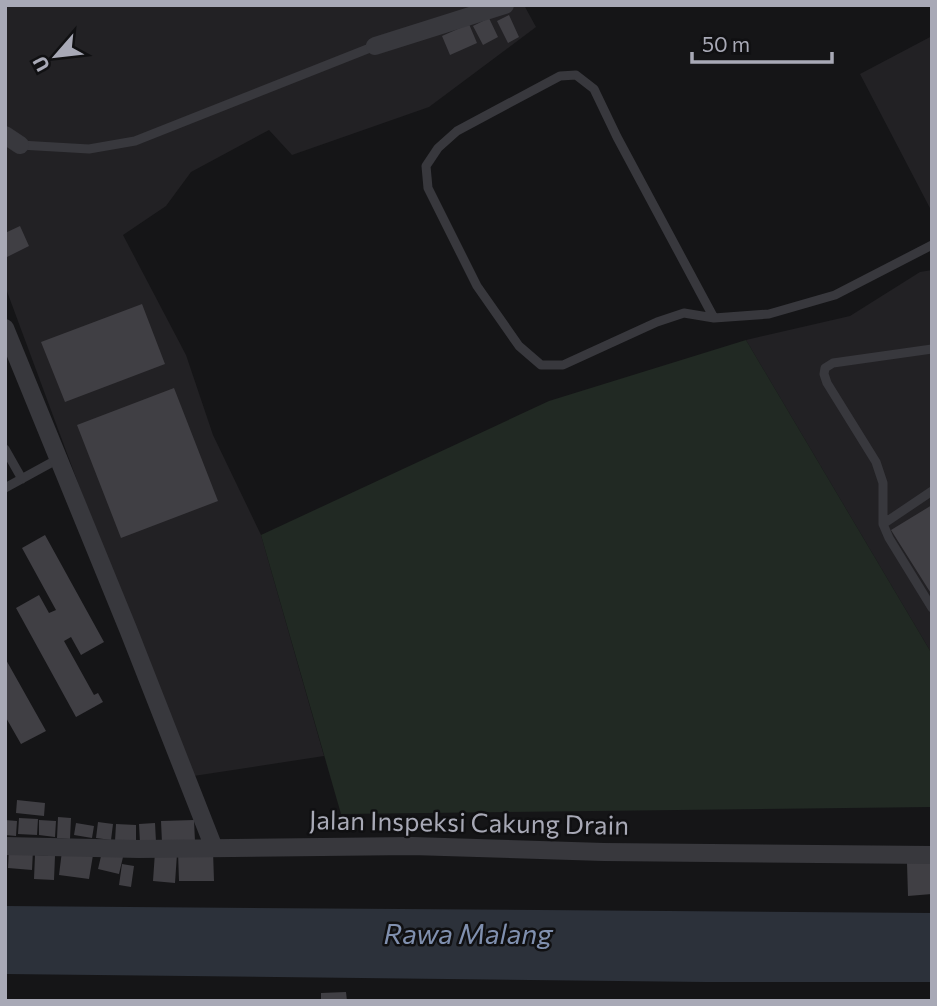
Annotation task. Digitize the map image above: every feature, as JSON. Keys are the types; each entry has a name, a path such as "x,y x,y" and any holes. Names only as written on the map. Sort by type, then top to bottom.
{"street":[{"path":"375,46 505,5"},
{"path":"5,328 214,848"},
{"name":"Jalan Inspeksi Cakung Drain","path":"5,846 139,849 412,846 604,852 932,855"}],"lane":[{"path":"12,140 89,149 135,141 375,46"},
{"path":"715,318 594,89 576,75 560,76 457,131 438,148 426,166 428,188 477,286 519,346 541,365 563,365 657,322 684,313 715,318 769,314 835,295 932,245"},
{"path":"927,350 833,363 825,368 824,374 876,462 883,484 883,524 932,608"},
{"path":"5,449 22,479"},
{"path":"5,488 58,459"},
{"path":"883,524 932,491"}],"shaded area":[{"path":"5,5 524,5 536,27 429,107 292,155 269,130 191,172 166,206 123,235 186,355 213,435 261,535 324,756 187,777 5,286"},
{"path":"932,36 932,212 860,74"},
{"path":"932,270 932,654 746,340 850,316 920,272"},
{"path":"746,340 932,654 932,807 341,814 261,535 549,401"}],"water":[{"name":"Rawa Malang","path":"5,906 932,913 932,982 5,974"}],"building":[{"path":"509,15 519,37 508,43 497,21"},
{"path":"489,18 498,37 483,45 473,26"},
{"path":"469,24 477,43 450,55 442,36"},
{"path":"20,226 29,246 5,258 5,233"},
{"path":"142,304 165,364 65,402 41,342"},
{"path":"174,388 218,501 121,538 77,425"},
{"path":"932,505 932,595 891,530"},
{"path":"45,535 104,642 81,655 71,637 64,641 94,695 98,693 103,702 76,717 16,608 39,595 49,613 56,610 22,548"},
{"path":"5,658 46,731 21,744 5,716"},
{"path":"17,800 45,803 44,816 16,813"},
{"path":"58,817 71,818 70,839 57,838"},
{"path":"19,818 38,819 37,835 18,834"},
{"path":"5,820 17,821 16,836 5,835"},
{"path":"39,820 56,821 55,837 39,835"},
{"path":"194,820 195,842 162,843 161,821"},
{"path":"98,822 113,824 111,840 96,838"},
{"path":"76,823 94,826 92,838 74,835"},
{"path":"155,823 156,842 140,843 139,824"},
{"path":"116,824 136,825 136,842 115,841"},
{"path":"9,848 33,850 32,870 8,868"},
{"path":"62,851 93,855 89,879 59,875"},
{"path":"213,851 214,881 179,881 178,852"},
{"path":"102,852 123,857 119,874 98,869"},
{"path":"155,852 177,854 175,883 153,881"},
{"path":"35,855 55,856 54,880 34,879"},
{"path":"932,862 932,894 908,896 907,863"},
{"path":"122,864 134,866 131,887 119,885"},
{"path":"346,992 347,1001 321,1001 321,993"}]}
